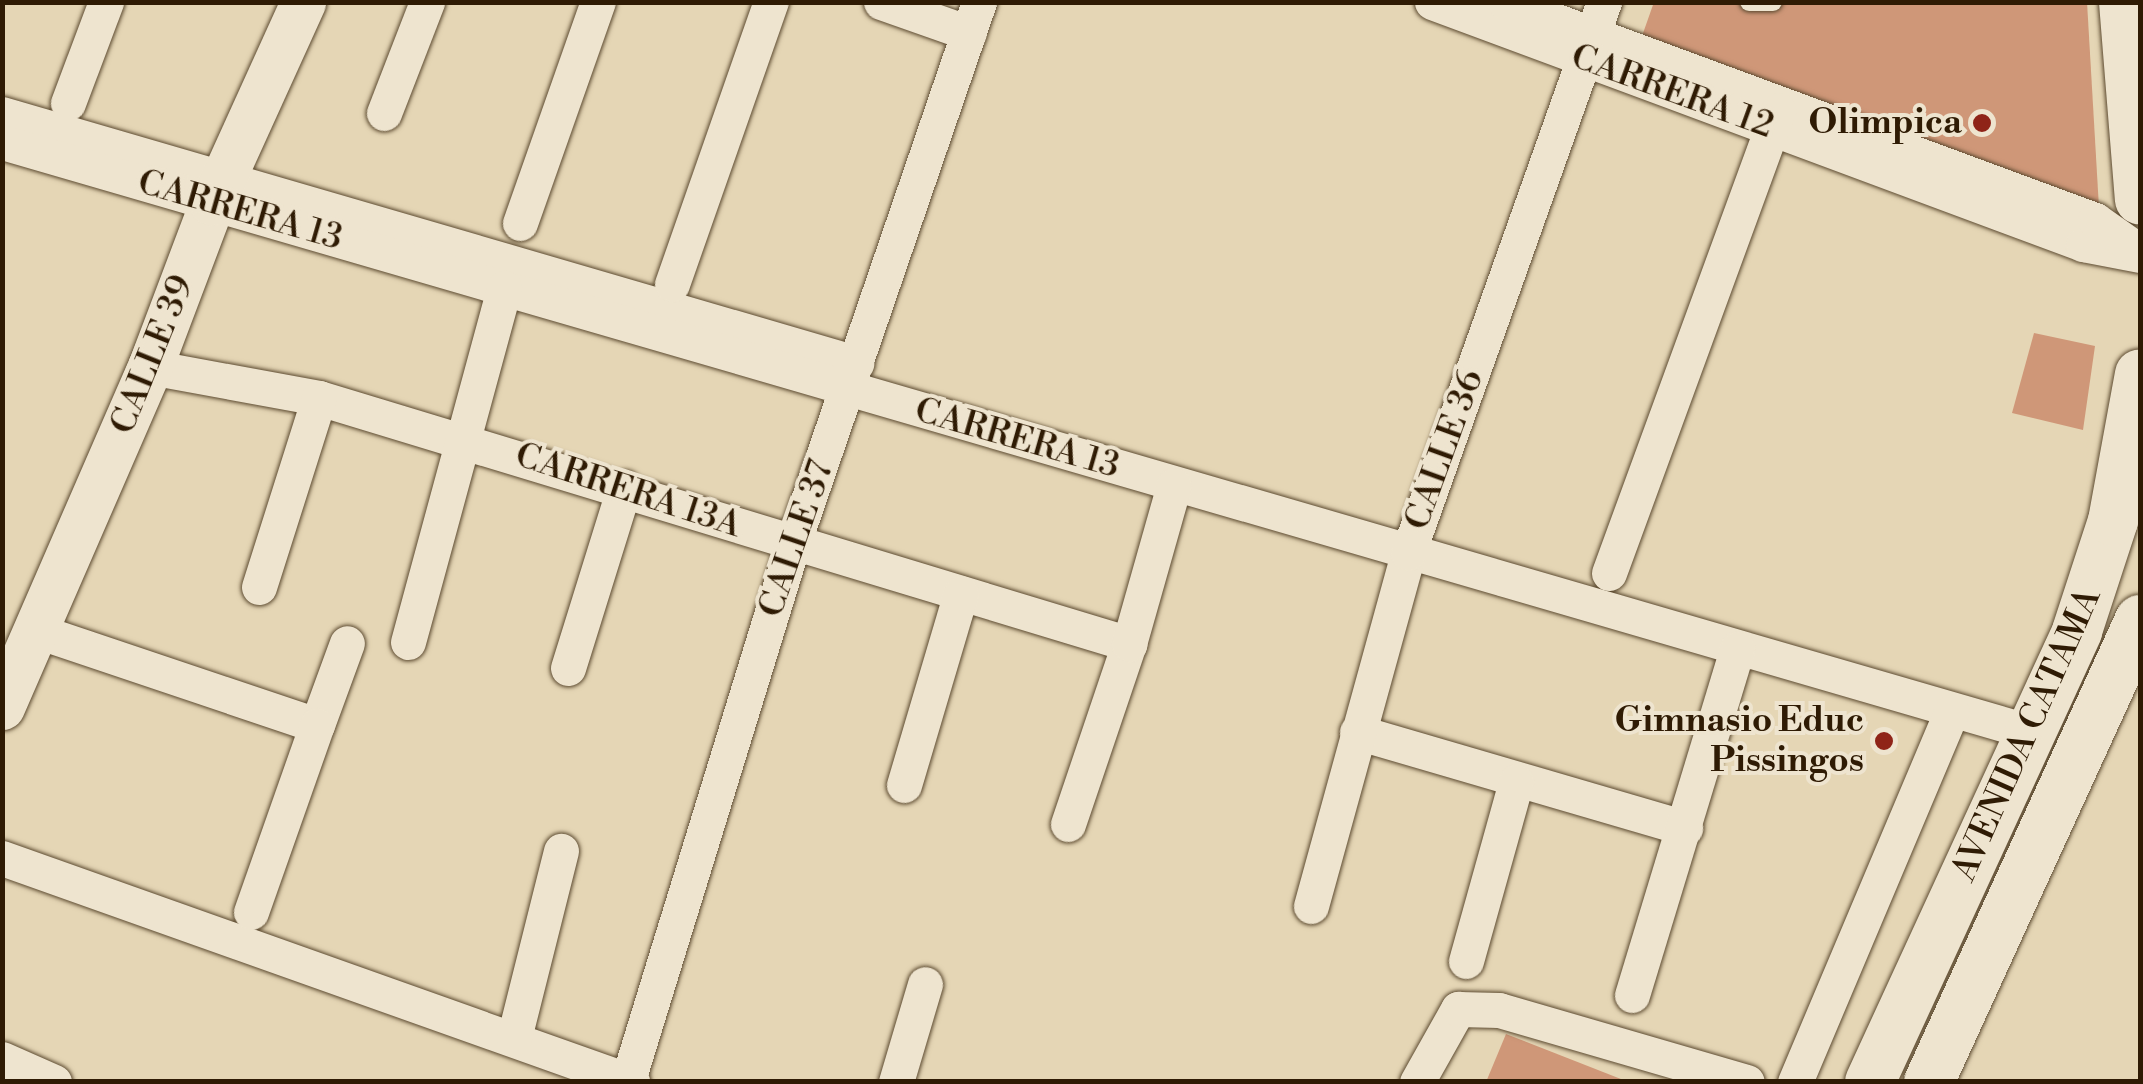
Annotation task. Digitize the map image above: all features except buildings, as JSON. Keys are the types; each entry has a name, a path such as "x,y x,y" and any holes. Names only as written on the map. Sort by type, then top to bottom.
{"main road":[{"path":"2124,2 2140,199"},
{"name":"AVENIDA CATAMA","path":"1870,1082 2032,733 2097,576 2126,466 2140,374"},
{"name":"AVENIDA CATAMA","path":"1929,1082 2140,620"}],"street":[{"path":"68,104 106,2"},
{"name":"CALLE 39","path":"2,708 37,631 143,365 303,2"},
{"path":"384,113 426,2"},
{"path":"520,223 598,2"},
{"path":"672,284 771,2"},
{"path":"881,2 974,18"},
{"name":"CARRERA 12","path":"1432,2 1593,32"},
{"name":"CARRERA 12","path":"1505,2 1593,32 1776,116 2094,220 2140,254"},
{"name":"CALLE 37","path":"630,1081 793,544 974,18"},
{"name":"CALLE 36","path":"1311,906 1408,553 1593,32"},
{"name":"CARRERA 13","path":"2,114 504,288 853,376"},
{"path":"1609,572 1776,116"},
{"name":"CARRERA 13","path":"2,142 218,191 853,376 1174,485 2032,733"},
{"path":"408,642 504,288"},
{"name":"CARRERA 13A","path":"143,365 319,398 1129,644"},
{"path":"259,587 319,398"},
{"path":"1068,824 1129,644 1174,485"},
{"path":"568,668 624,488"},
{"path":"904,785 961,592"},
{"path":"37,631 318,725"},
{"path":"252,912 347,643"},
{"path":"1632,995 1737,648"},
{"path":"1795,1082 1951,712"},
{"path":"1357,732 1516,782 1685,828"},
{"path":"1466,961 1516,782"},
{"path":"514,1038 561,851"},
{"path":"2,858 630,1081"},
{"path":"896,1082 925,984"},
{"path":"1417,1082 1458,1009 1499,1010 1747,1082"},
{"path":"2,1059 54,1082"}],"lane":[{"path":"1749,2 1772,2"}],"place":[{"name":"Olimpica","path":"1982,123"},
{"name":"Gimnasio Educ Pissingos","path":"1884,741"}]}
